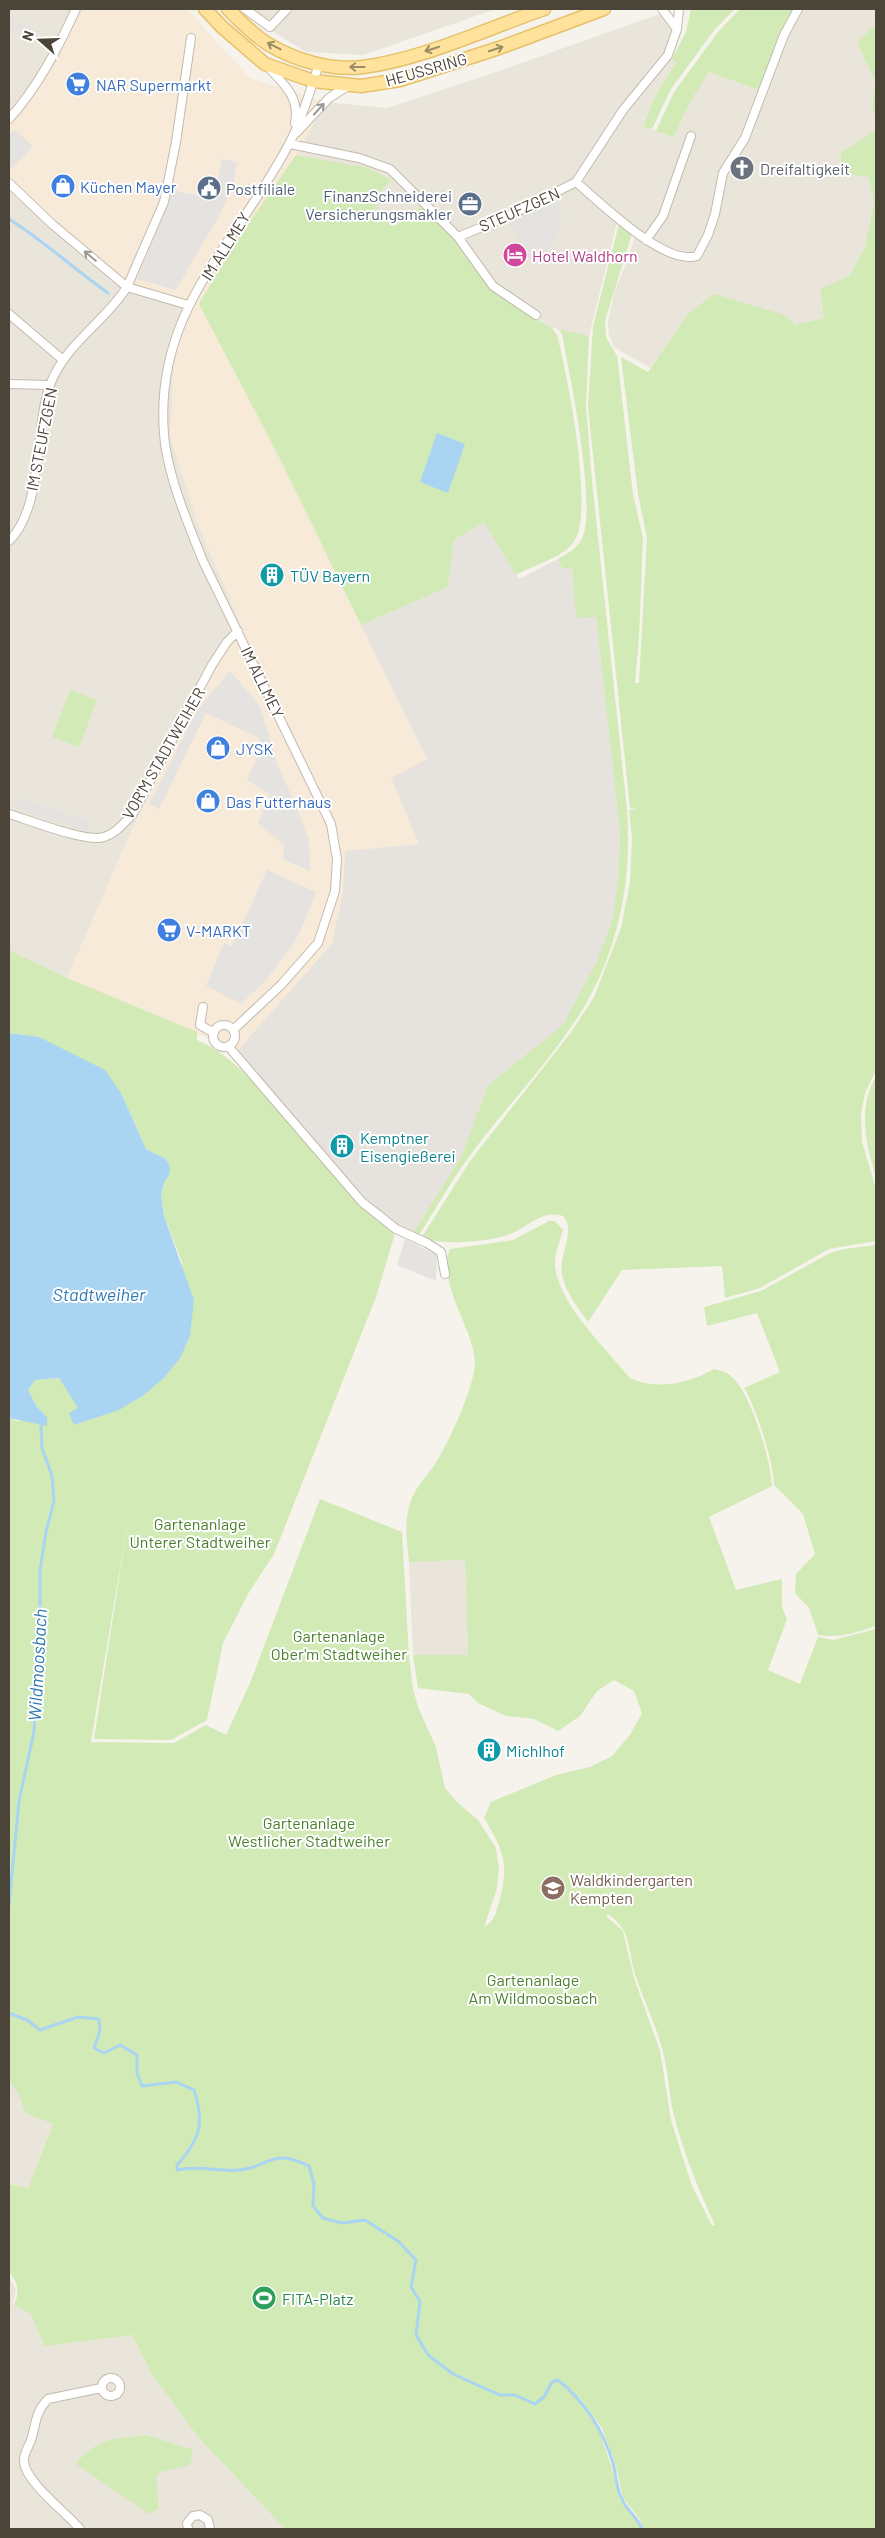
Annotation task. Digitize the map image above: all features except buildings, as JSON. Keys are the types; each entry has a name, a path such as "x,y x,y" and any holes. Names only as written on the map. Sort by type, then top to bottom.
{"main road":[{"name":"HEUSSRING","path":"205,9 222,28 265,64 313,81 348,86 400,80 499,48 604,9"},
{"name":"HEUSSRING","path":"228,9 267,43 299,58 319,64 361,68 394,60 544,9"}],"street":[{"path":"9,119 51,60 76,9"},
{"path":"246,9 270,27 287,9"},
{"path":"662,9 677,28"},
{"name":"STEUFZGEN","path":"291,140 359,158 390,169 458,237 516,213 576,182 617,118 668,55 677,28 679,9"},
{"path":"576,182 646,240 660,249 691,258 697,256 715,214 723,172 745,138 784,34 798,9"},
{"name":"IM STEUFZGEN","path":"9,541 21,526 33,486 50,385 63,360 120,298 127,287 164,202 176,142 191,38"},
{"name":"IM ALLMEY","path":"265,64 291,90 294,97 296,118 291,140"},
{"name":"IM ALLMEY","path":"291,140 319,64"},
{"name":"IM ALLMEY","path":"228,1046 235,1039 234,1029 281,985 318,943 335,891 337,859 332,824 203,561 188,522 164,435 170,354 188,305 291,140 329,98 348,86"},
{"path":"646,240 663,216 691,136"},
{"path":"9,183 52,224 127,287 188,305"},
{"path":"458,237 493,286 536,316"},
{"path":"9,314 63,360"},
{"path":"9,384 50,385"},
{"name":"VOR'M STADTWEIHER","path":"9,814 87,838 103,838 118,830 132,815 212,665 227,642 238,631"},
{"path":"203,1007 200,1025 214,1032"},
{"path":"234,1029 228,1025 221,1025 214,1032 214,1040 218,1045 228,1046 362,1202 396,1229 427,1243 440,1252 445,1274"},
{"path":"80,2529 36,2483 27,2470 24,2456 27,2446 32,2440 35,2418 48,2399 101,2388"},
{"path":"188,2529 187,2523 193,2516 200,2515 208,2520 210,2529"}],"shaded area":[{"path":"9,9 82,9 55,65 9,120"},
{"path":"82,9 187,9 250,78 326,102 296,155 200,305 280,459 427,760 392,778 419,844 345,851 343,892 333,944 237,1051 67,978 135,823 229,645 244,632 197,522 170,436 174,357 195,303 130,291 9,190 9,120 55,65"},
{"path":"236,9 496,9 363,55 306,52"},
{"path":"801,9 876,9 876,24 857,43 875,81 872,108 876,117 876,130 841,153 840,172 869,177 874,202 865,247 824,318 658,357 650,368 614,347 609,336 608,321 615,290 628,259 637,229 619,214 589,336 578,335 551,327 492,288 421,206 394,227 372,200 391,180 296,155 326,102 387,108 502,70 662,13 673,28 665,54 676,62 653,100 643,126 674,137 689,104 709,72 761,91 786,35"},
{"path":"9,18 38,32 35,40 9,27"},
{"path":"14,129 33,146 9,172 9,136"},
{"path":"222,159 237,162 233,186 220,214 176,290 137,279 169,203 171,190 214,199"},
{"path":"9,190 50,226 195,303 174,357 197,522 244,632 229,645 135,823 67,978 9,950"},
{"path":"559,197 562,219 557,236 550,248 529,259 510,223"},
{"path":"484,522 519,579 558,559 562,568 572,568 576,618 596,617 620,833 618,878 612,921 597,961 563,1026 488,1085 461,1157 413,1233 398,1227 364,1200 237,1051 332,944 343,892 345,851 419,844 391,778 427,759 361,625 448,587 454,540"},
{"path":"230,671 260,706 277,764 309,840 310,871 283,859 284,845 258,823 270,794 247,780 260,751 259,738 206,713 159,809 149,804 198,709"},
{"path":"17,797 91,821 87,832 14,808"},
{"path":"267,870 316,892 304,923 292,946 267,979 241,1004 206,986 224,943 232,946"},
{"path":"405,1239 437,1255 436,1281 397,1265"},
{"path":"465,1560 468,1655 413,1655 409,1562"},
{"path":"9,2080 18,2093 25,2113 53,2123 28,2188 9,2184"},
{"path":"9,2276 16,2289 13,2304 31,2314 44,2346 132,2335 151,2373 198,2437 285,2529 9,2529"}],"green space":[{"path":"691,9 735,9 715,29 671,89 652,129 643,127 653,100 676,62 672,59 686,32"},
{"path":"740,9 794,9 761,91 709,72 689,104 674,137 656,131 674,92 718,32"},
{"path":"876,24 876,117 872,108 875,81 857,43"},
{"path":"876,130 876,1070 865,1093 861,1114 862,1142 876,1189 876,1241 829,1249 760,1288 725,1298 722,1266 622,1270 588,1322 569,1294 562,1275 562,1259 568,1236 567,1222 563,1216 548,1215 510,1234 479,1241 453,1242 430,1240 422,1237 470,1161 572,1031 594,997 621,928 630,882 632,838 629,810 638,809 630,808 588,407 593,326 620,220 633,230 605,321 606,337 617,356 633,494 643,538 639,638 635,683 639,683 647,538 638,494 621,357 648,372 689,313 714,294 785,315 795,325 824,318 820,289 849,276 865,247 874,202 868,177 840,173 841,153"},
{"path":"296,155 368,168 392,180 372,200 394,227 421,206 455,239 478,270 535,318 551,327 557,335 567,379 577,440 582,500 580,524 575,540 557,556 516,575 484,522 454,540 448,587 361,625 280,459 199,304 236,242"},
{"path":"558,329 589,336 586,406 592,481 627,810 627,868 623,897 609,953 585,1005 557,1047 468,1158 419,1235 413,1233 461,1157 488,1085 563,1025 597,961 612,921 618,878 620,833 596,617 576,618 572,568 562,568 558,559 573,550 583,536 586,519 586,495 576,406 562,334"},
{"path":"70,690 97,700 79,747 52,737"},
{"path":"9,950 67,978 197,1032 197,1040 224,1056 259,1087 393,1230 394,1237 376,1297 274,1554 248,1594 223,1643 207,1720 171,1740 94,1739 130,1508 91,1742 174,1743 206,1725 226,1735 250,1683 320,1499 402,1532 409,1656 413,1689 418,1707 436,1747 445,1788 458,1803 478,1820 496,1848 499,1870 497,1888 484,1927 490,1923 496,1913 504,1878 503,1858 500,1848 484,1818 491,1802 556,1775 590,1767 612,1756 630,1735 642,1713 634,1691 614,1680 597,1691 580,1716 558,1731 534,1719 506,1716 478,1703 469,1694 418,1688 413,1655 468,1655 465,1560 409,1562 407,1538 407,1514 412,1498 445,1446 459,1416 474,1373 473,1349 451,1291 448,1276 447,1262 450,1249 513,1240 549,1221 555,1221 563,1230 555,1264 564,1293 584,1324 630,1378 651,1384 673,1384 694,1378 714,1369 728,1374 739,1385 759,1428 768,1460 772,1486 709,1517 736,1590 782,1579 782,1607 787,1619 768,1670 800,1684 818,1637 833,1640 876,1629 876,2529 644,2529 639,2518 623,2498 615,2463 602,2428 578,2396 576,2399 598,2428 611,2465 620,2500 637,2519 641,2529 285,2529 198,2437 151,2373 132,2335 44,2346 31,2314 14,2305 17,2295 16,2284 9,2272 9,2184 28,2188 53,2124 25,2113 18,2093 9,2080 9,1418 17,1421 47,1417 37,1407 28,1390 35,1380 59,1378 79,1408 74,1425 118,1410 144,1395 165,1377 180,1358 182,1262 164,1216 161,1195 164,1183 169,1175 166,1159 146,1149 121,1093 39,1037 9,1033","holes":["608,1914 622,1927 628,1942 636,1977 660,2042 676,2123 693,2175 715,2225 712,2226 692,2186 671,2120 660,2051 634,1978 623,1931 606,1916"]},
{"path":"876,1076 876,1178 869,1152 865,1114 870,1089"},
{"path":"876,1245 876,1626 847,1634 833,1636 818,1635 809,1608 795,1593 796,1574 815,1554 803,1514 774,1485 764,1435 744,1388 780,1372 757,1313 707,1326 704,1307 761,1291 830,1253"},
{"path":"146,2435 193,2450 190,2465 160,2472 156,2478 159,2508 149,2514 76,2464 83,2455 99,2444 116,2439"}],"water":[{"path":"437,433 465,444 448,493 420,482"},
{"name":"Stadtweiher","path":"9,1033 39,1037 105,1070 121,1093 146,1149 166,1159 170,1167 161,1195 164,1216 194,1300 190,1336 180,1358 165,1377 144,1395 119,1410 74,1425 69,1413 78,1408 59,1378 35,1380 28,1390 37,1407 47,1417 47,1426 9,1418"}],"waterway":[{"path":"9,219 108,293"},
{"name":"Wildmoosbach","path":"9,1905 19,1801 34,1732 40,1633 40,1570 46,1532 54,1501 52,1476 42,1448 41,1426"},
{"name":"Wildmoosbach","path":"9,2013 27,2020 40,2030 78,2017 99,2019 100,2031 94,2048 104,2053 120,2045 137,2055 137,2073 142,2086 176,2082 194,2090 200,2122 195,2139 177,2165 177,2170 186,2168 241,2170 279,2158 290,2159 309,2166 314,2184 313,2206 323,2218 342,2223 365,2220 398,2241 416,2260 411,2287 420,2301 416,2335 428,2355 453,2374 500,2395 515,2395 535,2404 544,2397 552,2382 558,2380 577,2398 592,2417 604,2439 613,2463 619,2493 642,2529"}],"place":[{"name":"NAR Supermarkt","path":"78,84"},
{"name":"Dreifaltigkeit","path":"742,168"},
{"name":"Küchen Mayer","path":"63,186"},
{"name":"Postfiliale","path":"209,188"},
{"name":"FinanzSchneiderei Versicherungsmakler","path":"470,204"},
{"name":"Hotel Waldhorn","path":"515,255"},
{"name":"TÜV Bayern","path":"272,575"},
{"name":"JYSK","path":"218,748"},
{"name":"Das Futterhaus","path":"208,801"},
{"name":"V-MARKT","path":"169,930"},
{"name":"Kemptner Eisengießerei","path":"342,1146"},
{"name":"Michlhof","path":"489,1750"},
{"name":"Waldkindergarten Kempten","path":"553,1888"},
{"name":"FITA-Platz","path":"264,2298"}],"park label":[{"name":"Gartenanlage Unterer Stadtweiher","path":"200,1532"},
{"name":"Gartenanlage Ober'm Stadtweiher","path":"339,1644"},
{"name":"Gartenanlage Westlicher Stadtweiher","path":"309,1831"},
{"name":"Gartenanlage Am Wildmoosbach","path":"533,1988"}]}
